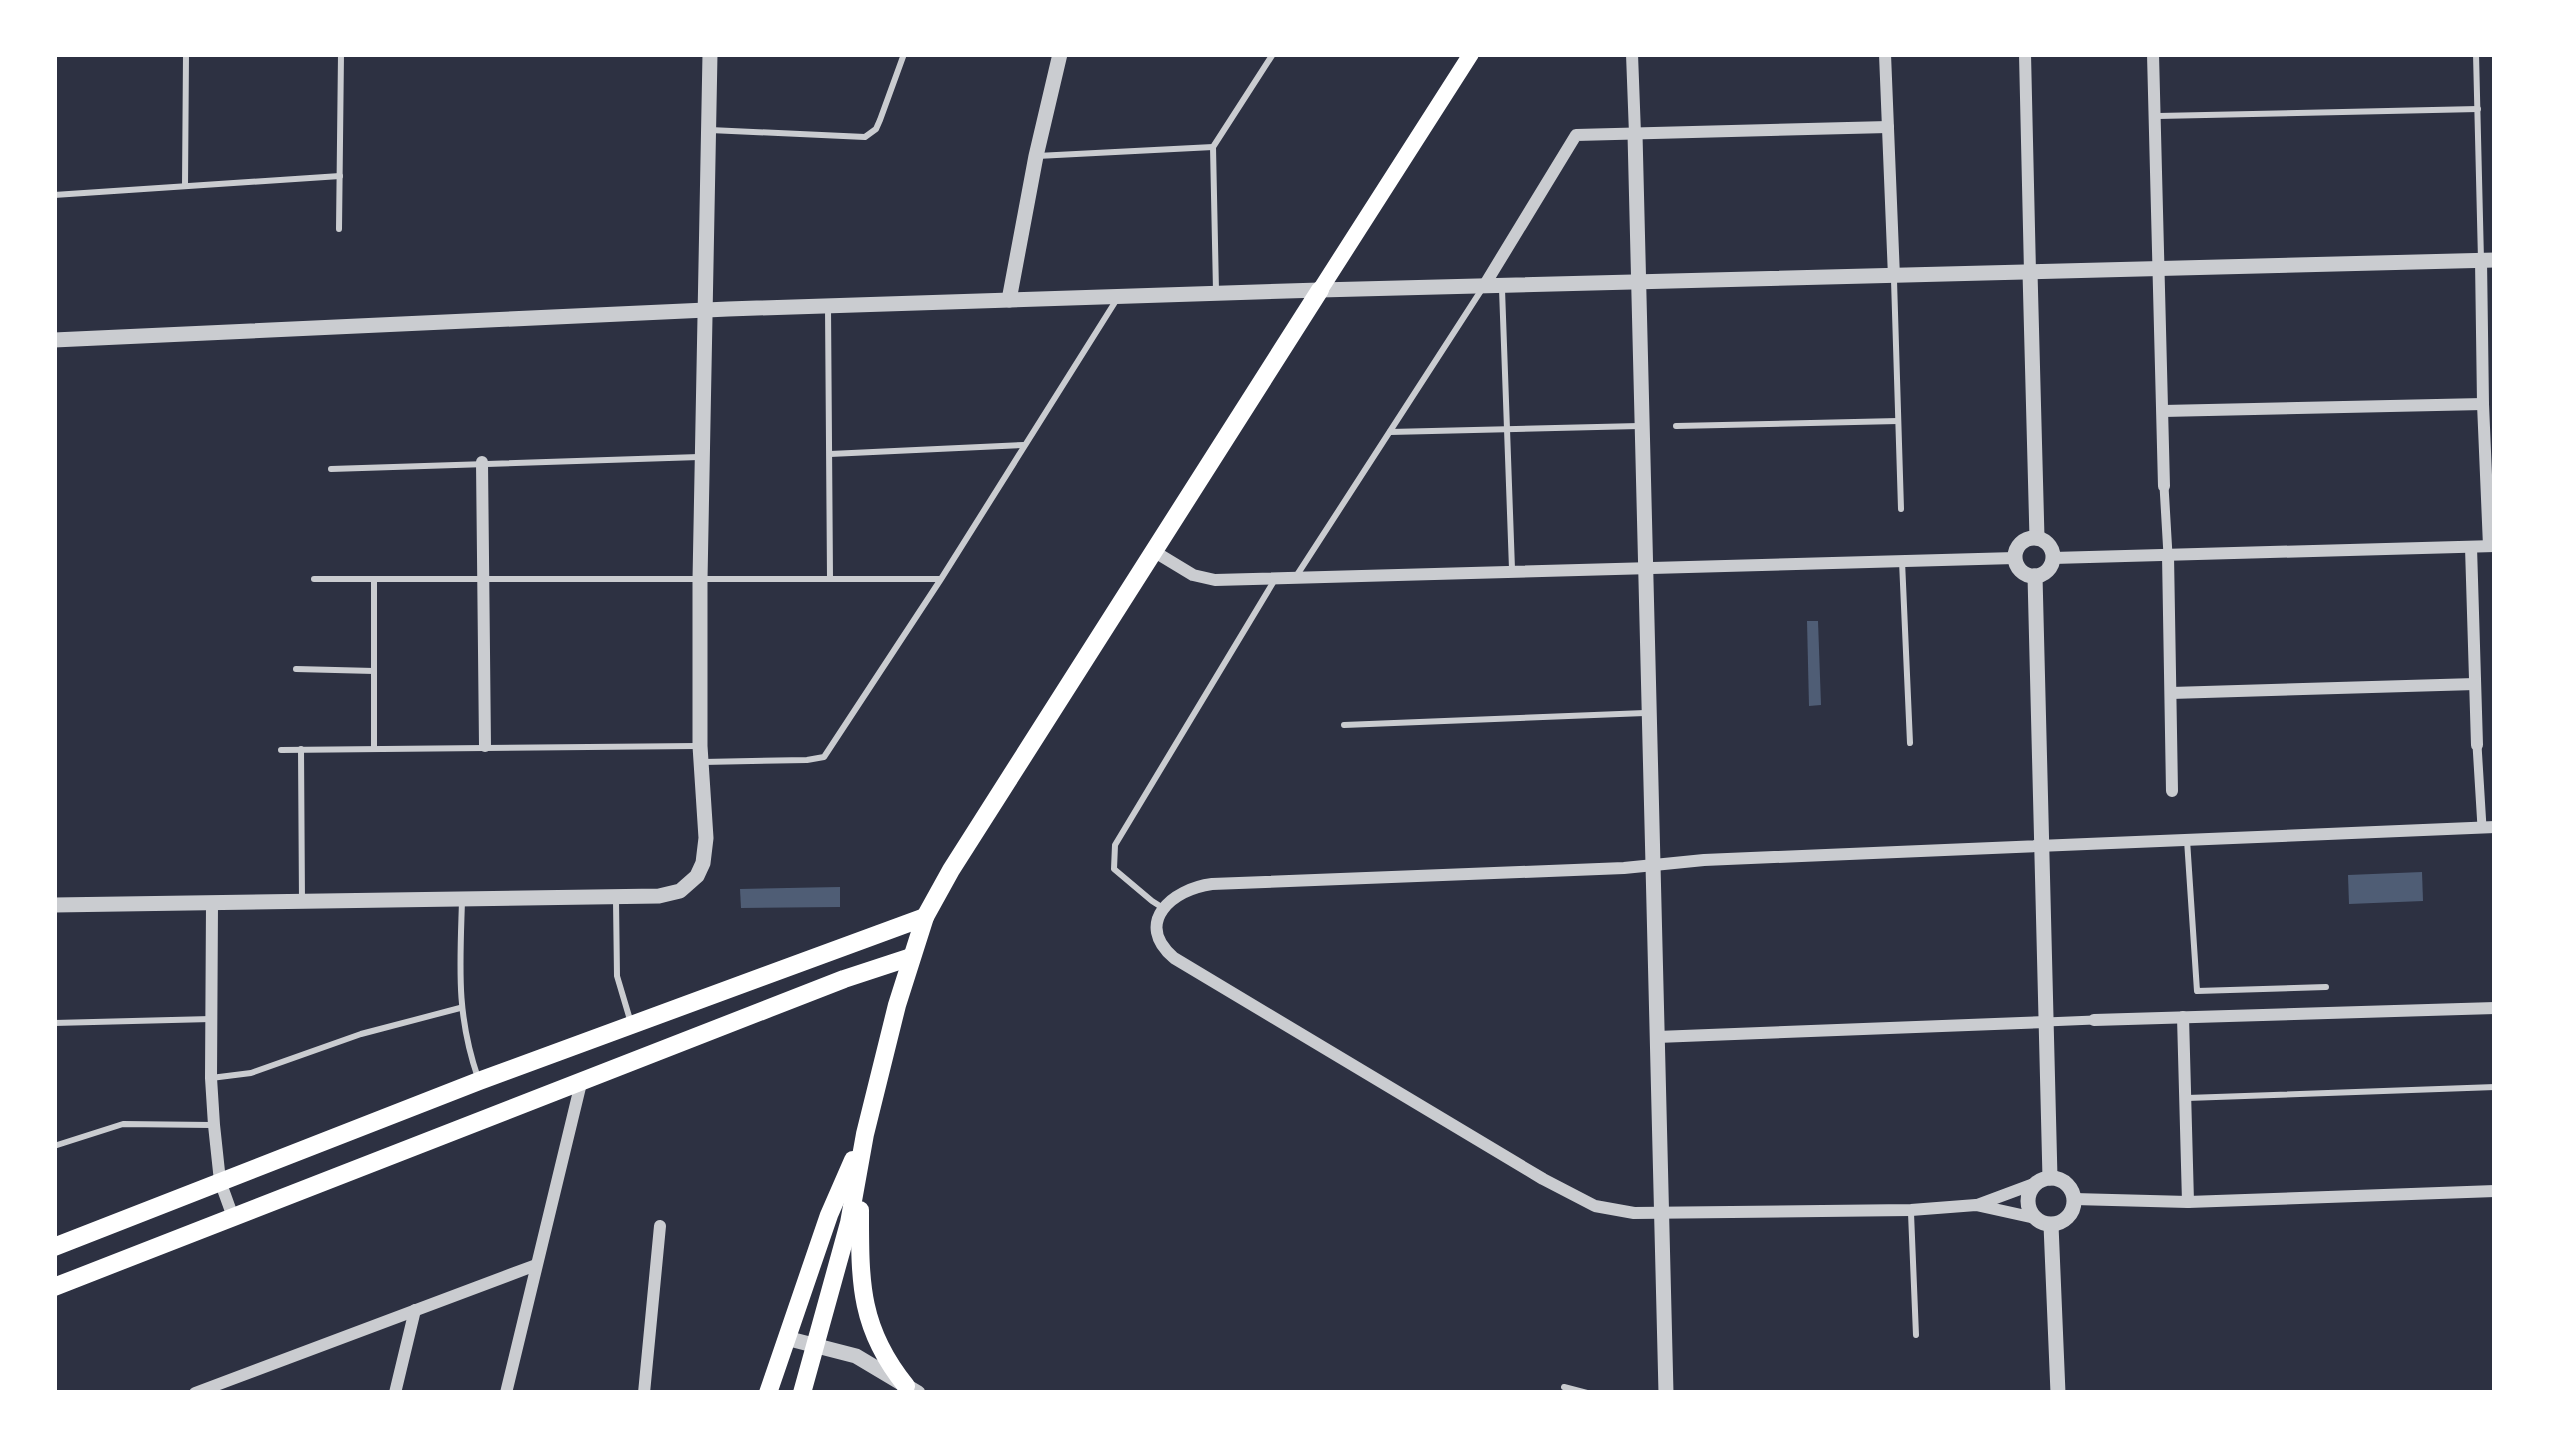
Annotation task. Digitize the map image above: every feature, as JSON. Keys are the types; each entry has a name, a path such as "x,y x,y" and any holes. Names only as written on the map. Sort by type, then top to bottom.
{"main road":[{"path":"802,1393 849,1223 865,1134 911,957 926,917 951,870 1471,54"},
{"path":"54,1247 479,1081 926,917"},
{"path":"54,1287 822,987 911,957"},
{"path":"768,1393 829,1215 865,1134"},
{"path":"865,1134 861,1283 878,1346 912,1389"}],"street":[{"path":"54,904 668,895 698,876 706,838 700,754 700,580 710,54"},
{"path":"1009,300 1060,54"},
{"path":"1632,54 1666,1393"},
{"path":"1885,54 1894,277"},
{"path":"2025,54 2037,538"},
{"path":"2153,54 2173,791"},
{"path":"1484,286 1576,135 1888,128"},
{"path":"54,340 1119,296 2488,260 2483,404 2492,546 2053,557"},
{"path":"2163,411 2483,404"},
{"path":"482,462 485,746"},
{"path":"2037,538 2049,546 2053,557 2050,568 2035,576 2023,573 2014,558 2022,542 2037,538"},
{"path":"1976,1205 2043,1221 2068,1217 2074,1199 2067,1184 2043,1181 1976,1205 1911,1210 1662,1214 1614,1211 1577,1198 1174,958 1159,938 1163,908 1180,892 1212,884 2488,827 2477,745 2471,547"},
{"path":"1155,552 1203,578 2014,558"},
{"path":"2035,576 2047,1022 2043,1181"},
{"path":"2171,693 2475,684"},
{"path":"212,904 214,1125 220,1181 233,1217"},
{"path":"1657,1037 2495,1008"},
{"path":"2183,1017 2188,1202"},
{"path":"506,1393 581,1083"},
{"path":"2043,1181 2031,1189 2028,1204 2043,1221 2059,1393"},
{"path":"2074,1199 2188,1202 2495,1191"},
{"path":"644,1393 660,1226"},
{"path":"195,1393 536,1265"},
{"path":"395,1393 415,1310"},
{"path":"786,1338 856,1356 912,1389"}],"lane":[{"path":"184,186 186,54"},
{"path":"339,230 340,54"},
{"path":"708,130 865,136 876,129 904,54"},
{"path":"1216,293 1214,147 1273,54"},
{"path":"2476,54 2488,260"},
{"path":"2155,116 2478,110"},
{"path":"1036,156 1214,147"},
{"path":"54,195 340,176"},
{"path":"1894,277 1900,509"},
{"path":"1502,285 1512,571"},
{"path":"1296,577 1484,286"},
{"path":"281,750 485,746 789,761 824,757 1119,296"},
{"path":"828,307 830,578"},
{"path":"1676,426 1898,421"},
{"path":"1390,433 1643,426"},
{"path":"830,454 1025,445"},
{"path":"331,469 703,457"},
{"path":"1903,560 1910,743"},
{"path":"1163,908 1114,869 1115,845 1275,578"},
{"path":"314,579 941,579"},
{"path":"374,580 374,747"},
{"path":"296,669 374,671"},
{"path":"1344,725 1649,712"},
{"path":"302,749 302,903"},
{"path":"2187,840 2197,992 2326,987"},
{"path":"616,897 617,976 632,1024"},
{"path":"462,898 460,1008 479,1081"},
{"path":"211,1078 251,1073 362,1034 460,1008"},
{"path":"54,1023 211,1019"},
{"path":"2185,1098 2495,1088"},
{"path":"54,1146 123,1124 214,1125"},
{"path":"1911,1210 1916,1335"},
{"path":"1564,1387 1588,1393"}],"water":[{"path":"1807,621 1818,621 1821,705 1809,706"},
{"path":"2422,872 2423,901 2349,904 2348,875"},
{"path":"840,887 840,907 741,908 740,889"}]}
